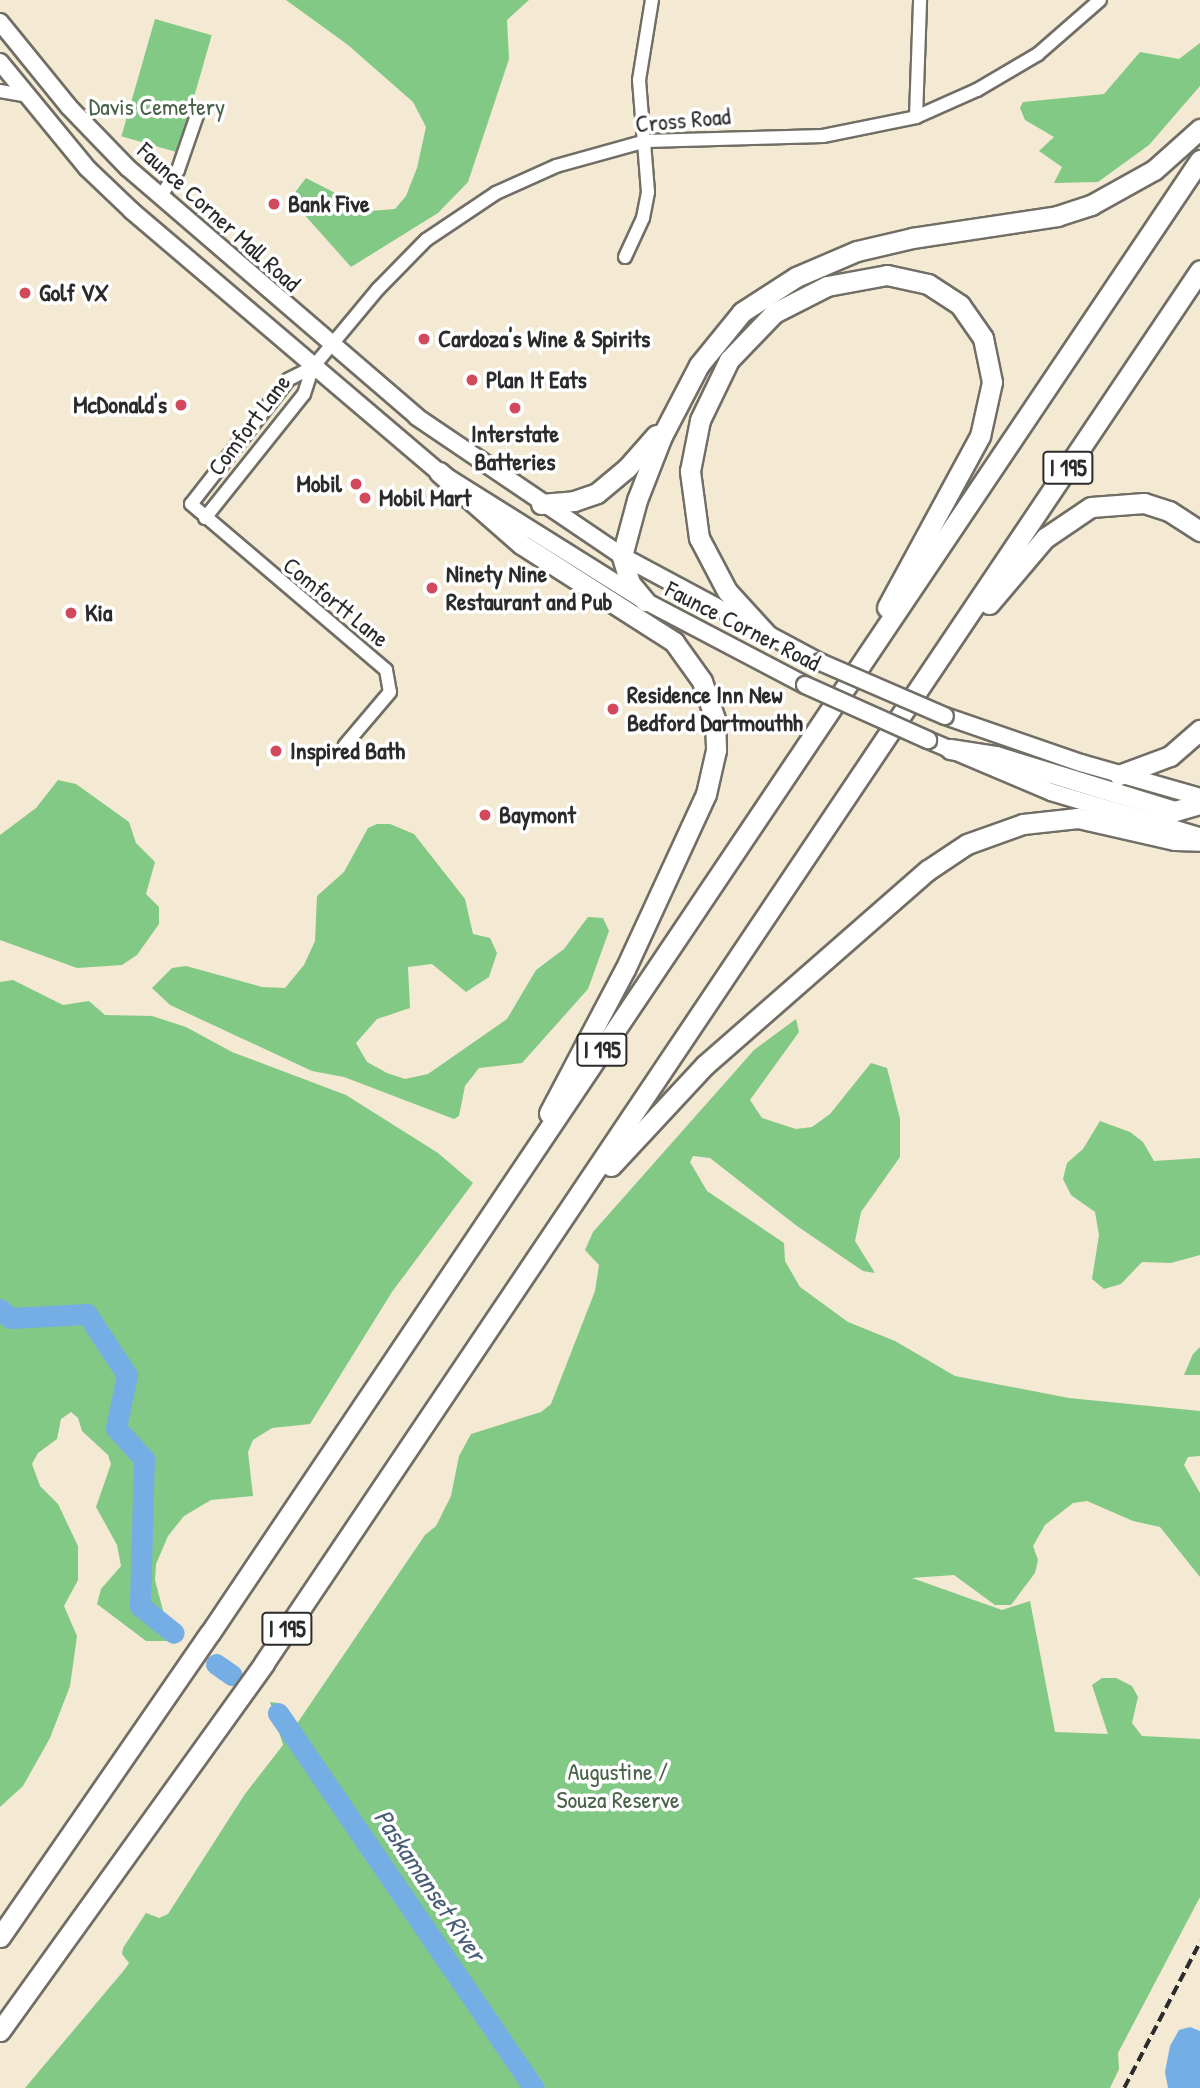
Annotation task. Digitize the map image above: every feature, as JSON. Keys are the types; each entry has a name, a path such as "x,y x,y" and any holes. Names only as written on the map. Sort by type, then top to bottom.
{"highway":[{"path":"541,505 574,501 597,493 627,468 672,415 724,331 759,299 796,277 874,246 1033,220 1091,205 1154,170 1200,129"},
{"name":"I 195","path":"0,1937 523,1168 1200,160"},
{"name":"I 195","path":"0,2031 264,1663 1200,270"},
{"path":"769,637 727,591 704,552 695,523 690,471 705,404 739,347 799,298 857,279 916,279 950,296 977,327 991,366 991,397 974,449 893,592 863,660"},
{"path":"645,601 626,575 622,556 643,483 672,415"},
{"path":"439,472 522,544 674,642 702,681 715,719 716,750 706,793 625,969 560,1087 523,1168"},
{"path":"935,666 1045,538 1079,513 1105,504 1144,503 1180,516 1200,531"},
{"path":"1119,775 1170,756 1200,730"},
{"path":"950,749 996,756 1175,811 1190,811 1200,804"},
{"path":"564,1218 705,1065 953,852 996,831 1064,818 1093,819 1175,840 1200,838"}],"main road":[{"name":"Faunce Corner Mall Road","path":"0,22 69,107 160,197 331,346"},
{"name":"Faunce Corner Mall Road","path":"0,62 117,197 313,367"},
{"name":"Faunce Corner Road","path":"331,346 438,433 541,505 622,556 769,637 945,716 1119,775 1200,797"},
{"name":"Faunce Corner Road","path":"313,367 439,472 645,601 806,685 928,740 1051,792 1200,838"}],"street":[{"path":"625,257 646,206 646,141 639,69 652,0"},
{"path":"916,117 919,0"},
{"name":"Cross Road","path":"313,367 412,253 478,203 556,166 646,141 823,136 916,117 977,90 1038,54 1100,0"},
{"path":"0,91 28,96"},
{"path":"160,197 178,170 197,115"},
{"name":"Comfort Lane","path":"191,504 288,380 313,367"},
{"name":"Comfort Lane","path":"205,518 304,394 313,367"},
{"name":"Comfortt Lane","path":"191,504 390,676 387,697 345,744"}],"green space":[{"path":"286,0 529,0 507,20 509,59 468,182 438,213 351,267 294,203 293,195 306,178 370,211 395,209 406,196 417,168 426,127 413,102 348,45"},
{"name":"Davis Cemetery","path":"155,19 212,35 178,153 121,136"},
{"path":"1200,43 1200,86 1149,145 1098,182 1054,183 1062,167 1039,151 1054,137 1025,120 1020,108 1023,102 1104,94 1140,52 1179,59"},
{"path":"58,780 76,784 129,822 136,843 155,862 146,894 159,907 159,924 137,955 122,965 77,968 0,940 0,835 36,808"},
{"path":"377,824 390,824 414,834 465,899 473,934 490,938 497,953 489,977 466,992 432,964 408,967 410,1008 377,1019 356,1043 367,1062 387,1073 405,1079 428,1074 507,1019 536,970 564,949 588,917 603,918 609,931 588,989 522,1063 479,1068 465,1086 459,1116 454,1119 344,1077 312,1071 170,1005 152,988 172,968 186,966 262,987 285,988 304,965 315,941 317,896 344,872 368,828"},
{"path":"13,980 63,1005 89,1001 105,1015 152,1016 186,1027 232,1052 346,1095 438,1153 473,1183 392,1292 310,1424 272,1428 253,1440 248,1452 253,1496 211,1500 184,1516 168,1536 156,1564 155,1580 171,1641 146,1641 97,1604 101,1589 121,1566 117,1545 96,1507 111,1464 108,1455 82,1431 78,1418 71,1412 61,1419 57,1439 38,1453 32,1464 40,1486 58,1504 78,1546 78,1580 64,1606 77,1636 70,1686 50,1738 23,1786 0,1807 0,982"},
{"name":"Augustine / Souza Reserve","path":"796,1019 799,1032 750,1100 762,1118 796,1129 812,1127 830,1114 871,1063 887,1068 900,1119 900,1157 861,1212 855,1241 875,1273 863,1271 797,1226 710,1158 693,1156 690,1162 707,1191 784,1243 785,1261 800,1287 848,1322 895,1341 955,1376 1069,1398 1200,1411 1200,1456 1188,1457 1184,1465 1200,1493 1200,1577 1160,1527 1133,1521 1087,1501 1073,1503 1045,1525 1033,1546 1038,1560 1035,1573 1011,1605 995,1605 954,1575 912,1578 1002,1610 1030,1601 1055,1732 1108,1734 1092,1685 1102,1678 1116,1678 1132,1686 1138,1697 1132,1723 1142,1736 1200,1739 1200,1897 1118,2053 1119,2069 1110,2088 25,2088 125,1969 129,1963 122,1954 123,1948 146,1913 159,1918 168,1914 245,1794 283,1745 270,1702 278,1703 296,1725 425,1535 436,1526 451,1496 459,1456 471,1434 541,1412 551,1404 595,1291 599,1265 585,1250 593,1232 754,1050"},
{"path":"1100,1121 1130,1132 1143,1142 1154,1161 1200,1158 1200,1255 1171,1263 1142,1262 1121,1284 1104,1289 1092,1279 1099,1235 1095,1212 1071,1195 1063,1179 1067,1163 1083,1149"},
{"path":"1200,1347 1200,1375 1184,1375 1193,1354"}],"water":[{"path":"1190,2027 1200,2031 1200,2088 1168,2088 1165,2072 1170,2046 1179,2030"}],"waterway":[{"name":"Paskamanset River","path":"0,1309 10,1318 87,1314 127,1375 116,1428 144,1459 140,1606 174,1633"},
{"name":"Paskamanset River","path":"216,1664 232,1675"},
{"name":"Paskamanset River","path":"278,1713 534,2088"}],"railway":[{"path":"1124,2088 1200,1942"}],"place":[{"name":"Bank Five","path":"274,204"},
{"name":"Golf VX","path":"25,293"},
{"name":"Cardoza's Wine & Spirits","path":"424,339"},
{"name":"Plan It Eats","path":"472,380"},
{"name":"McDonald's","path":"181,405"},
{"name":"Interstate Batteries","path":"515,408"},
{"name":"Mobil","path":"356,484"},
{"name":"Mobil Mart","path":"365,498"},
{"name":"Ninety Nine Restaurant and Pub","path":"432,588"},
{"name":"Kia","path":"71,613"},
{"name":"Residence Inn New Bedford Dartmouthh","path":"613,709"},
{"name":"Inspired Bath","path":"276,751"},
{"name":"Baymont","path":"485,815"}]}
